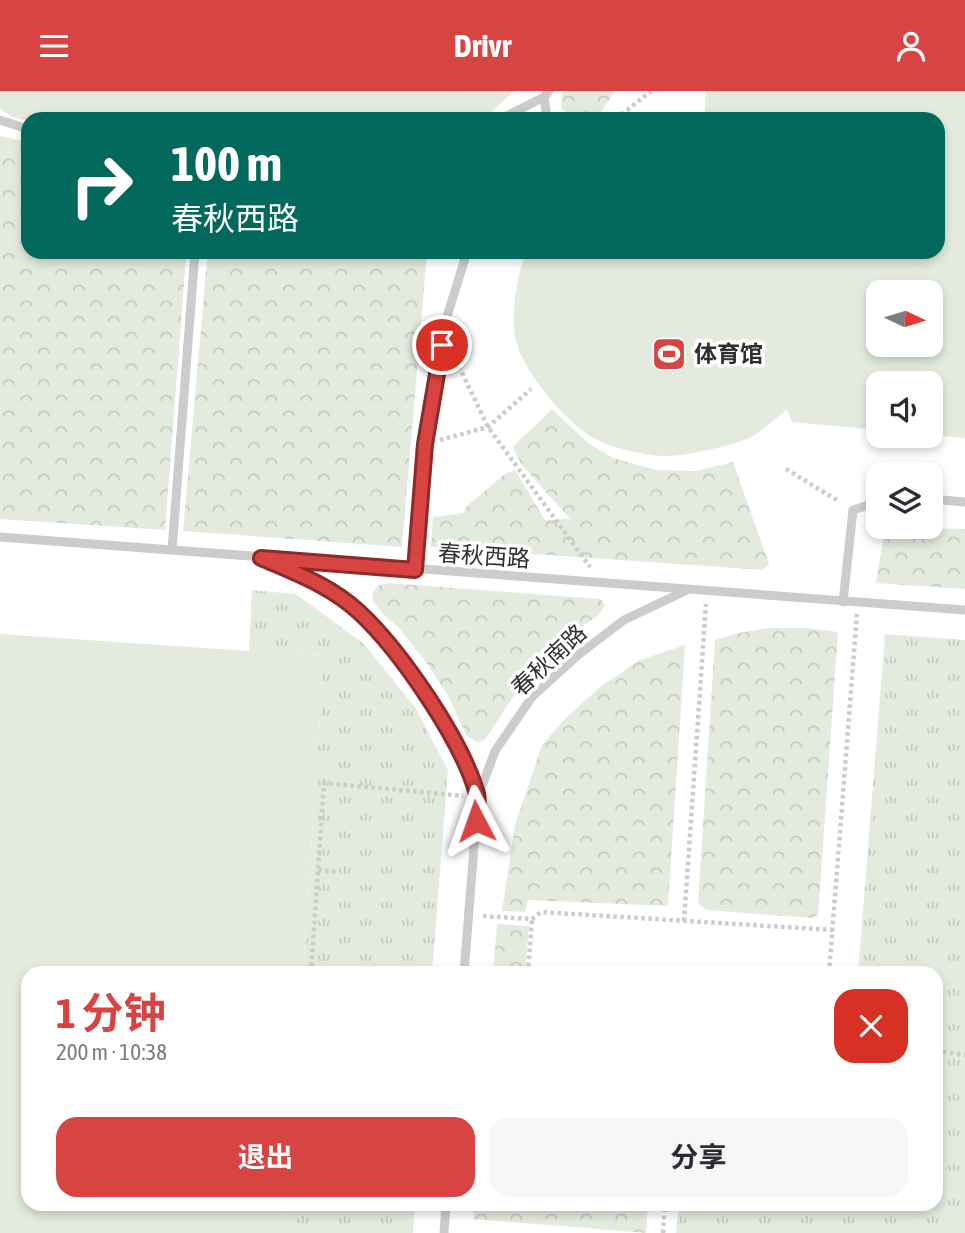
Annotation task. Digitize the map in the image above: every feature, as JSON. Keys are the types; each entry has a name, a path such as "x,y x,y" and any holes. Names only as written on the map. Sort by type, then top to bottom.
{"lane":[{"path":"514,112 547,94 547,112"},
{"path":"0,120 21,127"},
{"path":"172,551 194,259"},
{"path":"415,570 425,444 446,320 465,259"},
{"path":"943,500 965,502"},
{"path":"843,601 852,510 866,506"},
{"name":"春秋西路","path":"0,537 965,610"},
{"name":"春秋南路","path":"261,558 326,587 359,612 393,650 429,700 460,750 478,797"},
{"name":"春秋南路","path":"464,966 478,797 495,751 532,697 578,655 624,620 686,591"},
{"path":"444,1233 446,1211"}],"path":[{"path":"625,112 651,91"},
{"path":"456,359 488,427 603,584"},
{"path":"425,444 488,427 531,389"},
{"path":"786,469 852,510"},
{"path":"684,921 707,592"},
{"path":"830,966 858,603"},
{"path":"311,966 324,783 478,797"},
{"path":"318,870 336,872"},
{"path":"468,916 532,919 541,912 833,930"},
{"path":"529,966 532,919"},
{"path":"943,1052 965,1055"},
{"path":"663,1233 665,1211"}],"green space":[{"path":"0,91 514,91 491,112 21,112 21,119 0,109"},
{"path":"615,91 601,112 566,112 561,108 562,93"},
{"name":"体育馆","path":"706,91 965,91 965,438 943,436 943,371 866,371 866,429 792,422 787,410 757,433 709,450 672,456 621,449 585,433 535,380 515,337 516,294 524,259 945,259 945,112 704,112"},
{"path":"0,136 21,140 21,259 186,259 165,530 0,519"},
{"path":"426,259 402,547 183,531 207,261"},
{"path":"552,409 587,442 613,458 657,470 696,471 733,462 769,564 763,570 431,547 433,517 463,513 467,506 505,474 515,470 545,520 570,519 521,464 513,447"},
{"path":"943,528 965,529 965,589 876,583 883,539 943,539"},
{"path":"389,583 600,599 605,605 599,615 559,642 526,677 485,740 477,742 466,735 449,697 425,661 373,601 373,592 379,585"},
{"path":"252,590 296,594 364,644 415,707 448,770 433,966 303,966 324,656 249,651"},
{"path":"769,628 838,632 818,915 811,918 706,910 698,903 715,640"},
{"path":"0,634 324,656 303,966 21,966 21,1211 287,1211 285,1233 0,1233"},
{"path":"885,634 965,640 965,1233 676,1233 678,1211 943,1211 943,966 859,966"},
{"path":"685,645 668,906 528,900 525,912 502,911 515,825 542,745 565,719 600,687 640,660"},
{"path":"497,924 529,926 526,966 494,966"},
{"path":"287,1211 415,1211 413,1233 285,1233"},
{"path":"474,1211 648,1211 646,1233 473,1219"}],"place":[{"name":"体育馆","path":"669,354"}],"route":[{"path":"442,345 425,444 415,570 261,558 326,587 359,612 393,650 460,750 478,797 476,821"}]}
